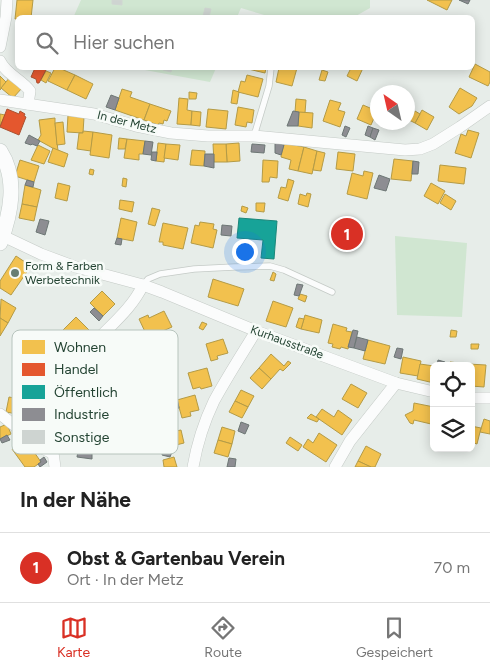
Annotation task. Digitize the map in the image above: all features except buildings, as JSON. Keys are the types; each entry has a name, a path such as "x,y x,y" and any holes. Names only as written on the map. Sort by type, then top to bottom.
{"main road":[{"path":"0,151 8,166 11,180 9,215 1,239"}],"street":[{"path":"0,47 7,0"},
{"path":"0,61 1,65 8,72 30,91 28,104"},
{"name":"In der Metz","path":"0,100 94,114 136,126 171,133 208,136 254,136 405,150 420,149 433,144 489,107"},
{"name":"Kurhausstraße","path":"1,239 76,267 143,285 256,331 396,383 430,391"},
{"path":"106,330 134,301 143,285"},
{"path":"193,467 204,423 214,401 256,331"},
{"path":"335,467 350,441 396,383"},
{"path":"475,398 490,398"},
{"path":"0,414 12,422"},
{"path":"52,454 55,467"}],"lane":[{"path":"254,136 269,86 272,70"},
{"path":"143,285 148,279 160,274 194,269 270,266 284,270 332,292"}],"green space":[{"path":"81,0 370,0 370,8 358,15 264,15 241,8 238,15 74,15"},
{"path":"145,70 215,70 210,82"},
{"path":"395,236 467,243 462,317 397,315"}],"place":[{"name":"Obst & Gartenbau Verein","path":"347,234"},
{"name":"Form & Farben Werbetechnik","path":"15,273"}]}
